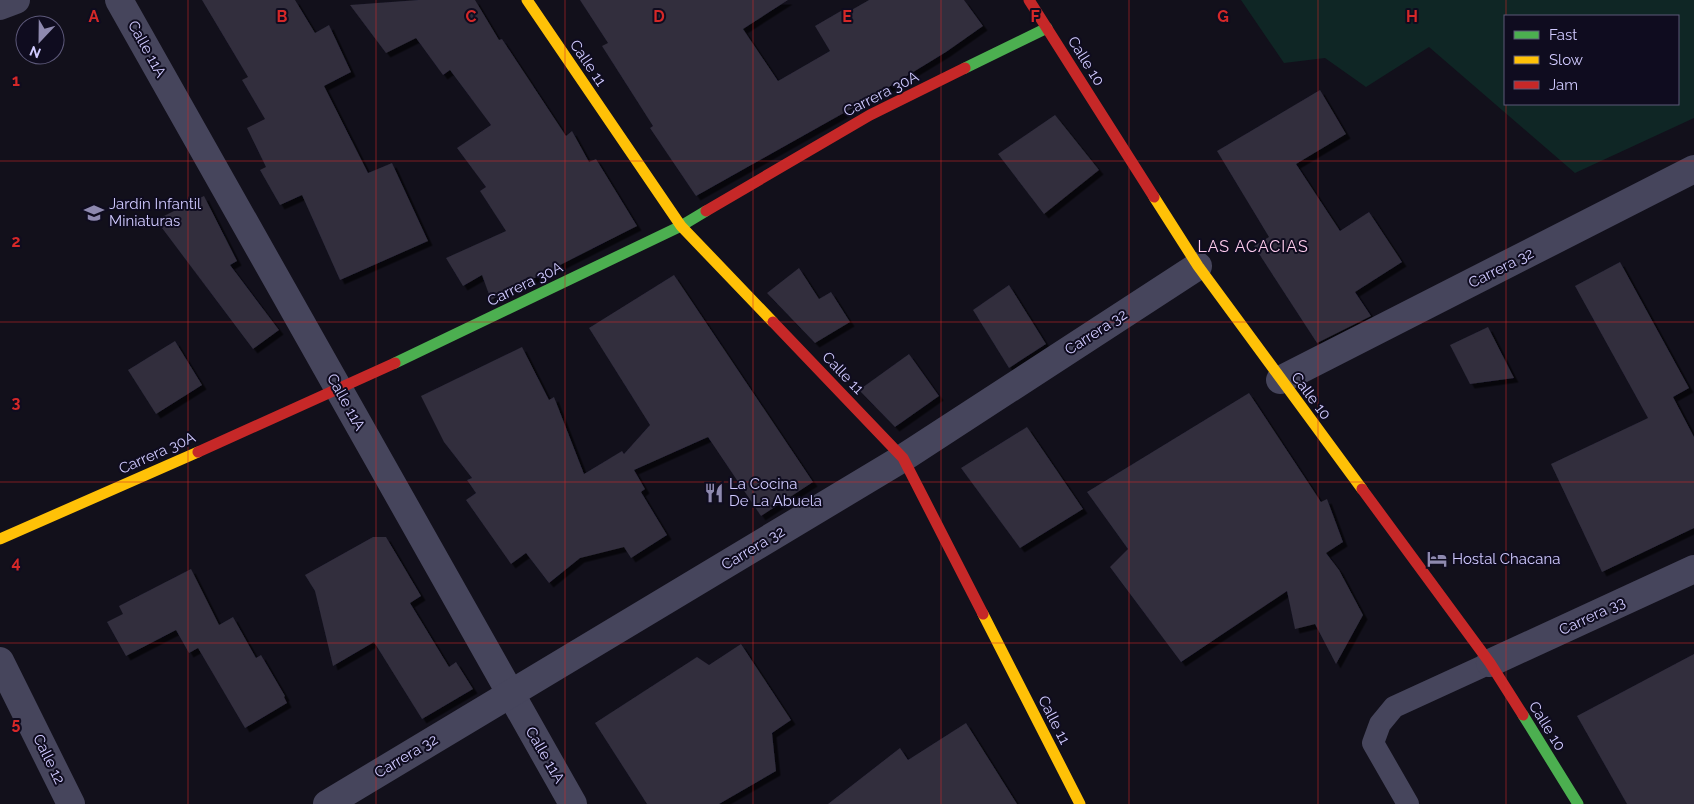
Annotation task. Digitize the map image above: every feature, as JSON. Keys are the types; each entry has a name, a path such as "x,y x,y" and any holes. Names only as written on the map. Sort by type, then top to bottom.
{"street":[{"path":"0,6 16,0"},
{"name":"Calle 11A","path":"119,0 573,804"},
{"name":"Calle 11","path":"527,0 681,226 903,458 1080,804"},
{"name":"Calle 10","path":"1029,0 1198,266 1490,663 1578,804"},
{"name":"Carrera 30A","path":"0,539 339,390 681,226 870,115 1047,28"},
{"name":"Carrera 32","path":"1280,380 1694,169"},
{"name":"Carrera 32","path":"327,804 510,692 903,458 1198,266"},
{"name":"Carrera 33","path":"1490,663 1694,569"},
{"name":"Calle 12","path":"0,661 71,804"}],"lane":[{"path":"1408,804 1374,743 1380,724 1394,707 1490,663"}],"green space":[{"path":"1241,0 1694,0 1694,118 1575,173 1429,47 1366,87 1325,58 1284,63"}],"building":[{"path":"202,0 295,0 315,33 329,25 351,72 324,86 368,173 392,163 428,241 340,280 302,195 280,205 260,170 266,167 247,128 265,119 242,80 248,77"},
{"path":"418,0 475,0 499,40 502,39 566,136 572,131 589,162 596,159 637,226 491,300 482,275 463,286 446,258 506,231 480,191 486,187 457,148 491,125 450,70 443,75 416,38 386,53 350,5"},
{"path":"580,0 788,0 743,29 778,81 830,51 815,26 846,8 848,12 869,0 964,0 983,26 946,52 874,96 696,196 650,128 653,126 602,46 608,43"},
{"path":"1320,90 1346,134 1296,164 1340,231 1369,212 1402,262 1355,292 1371,316 1317,343 1254,246 1269,237 1217,151"},
{"path":"1055,115 1099,170 1044,214 998,154"},
{"path":"204,196 237,261 230,265 279,330 253,349 156,220"},
{"path":"1620,262 1689,388 1673,397 1694,437 1694,528 1602,572 1551,464 1648,418 1575,286"},
{"path":"799,268 819,299 831,292 850,322 815,343 767,293"},
{"path":"674,275 813,482 761,516 708,437 634,470 645,489 641,492 667,535 631,558 624,547 580,558 549,583 526,553 511,564 466,500 476,493 467,480 472,478 444,442 421,396 522,347 549,400 554,397 584,474 622,451 624,454 650,425 589,328"},
{"path":"1009,285 1046,344 1009,368 973,310"},
{"path":"1488,327 1514,378 1470,384 1450,345"},
{"path":"175,341 202,385 156,414 128,370"},
{"path":"909,354 939,396 895,427 859,390"},
{"path":"1249,393 1321,502 1327,499 1343,542 1326,553 1339,570 1363,615 1336,664 1315,624 1295,629 1287,591 1181,662 1110,567 1128,549 1087,492"},
{"path":"1027,427 1083,509 1020,548 961,468"},
{"path":"373,537 386,537 421,596 410,603 449,667 456,662 473,689 422,719 374,642 333,666 315,591 305,575"},
{"path":"191,569 219,625 233,617 256,658 261,655 285,696 287,703 245,728 198,648 189,653 176,630 126,656 107,622 123,614 119,606"},
{"path":"741,644 791,720 772,733 776,771 719,804 647,804 595,723 697,657 709,665"},
{"path":"1694,654 1694,804 1627,804 1577,716"},
{"path":"966,723 1017,804 828,804 900,748 908,760"}],"traffic: fast":[{"path":"965,68 1047,28"},
{"path":"395,363 681,226 706,211"},
{"path":"1523,715 1578,804"}],"traffic: slow":[{"path":"527,0 681,226 773,322"},
{"path":"1154,197 1198,266 1362,489"},
{"path":"0,539 198,452"},
{"path":"983,614 1080,804"}],"traffic: jam":[{"path":"1029,0 1154,197"},
{"path":"706,211 870,115 965,68"},
{"path":"773,322 903,458 983,614"},
{"path":"198,452 395,363"},
{"path":"1362,489 1490,663 1523,715"}],"place":[{"name":"Jardín Infantil Miniaturas","path":"94,213"},
{"name":"La Cocina De La Abuela","path":"714,493"},
{"name":"Hostal Chacana","path":"1437,559"}],"district":[{"name":"LAS ACACIAS","path":"1253,246"}]}
